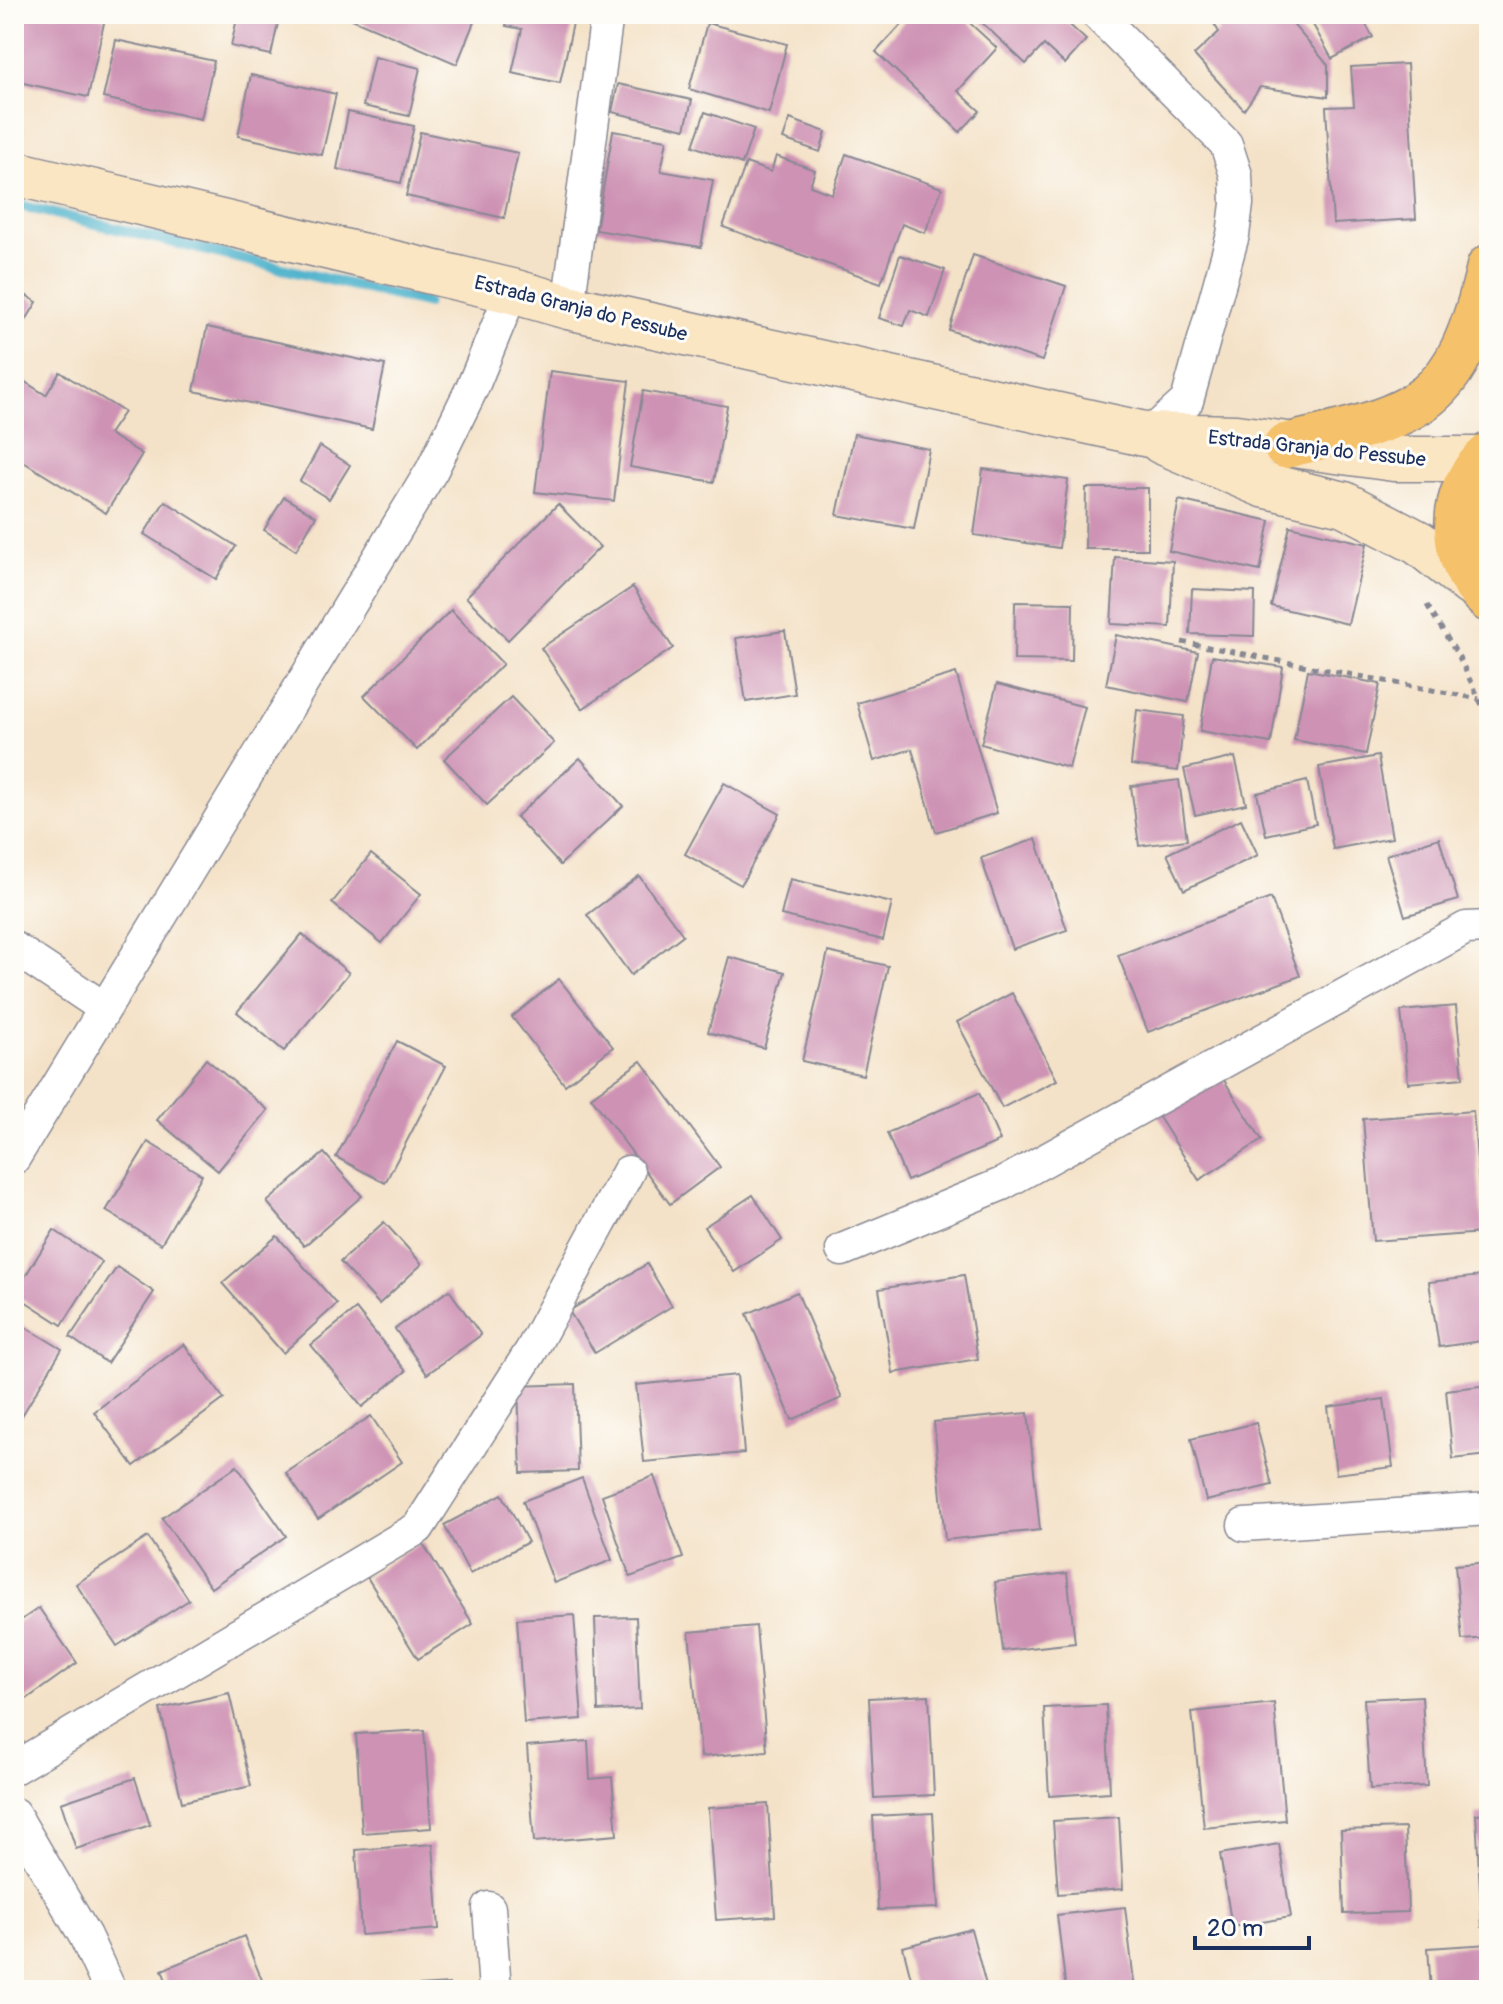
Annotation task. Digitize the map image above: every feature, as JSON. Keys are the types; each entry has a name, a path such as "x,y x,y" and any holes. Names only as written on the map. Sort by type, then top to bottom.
{"main road":[{"name":"Estrada Granja do Pessube","path":"14,173 568,307 1149,435 1236,437 1394,459 1487,457"},
{"path":"1285,446 1394,418 1439,387 1459,361 1477,321 1489,267"},
{"name":"Estrada Granja do Pessube","path":"1149,435 1263,485 1344,504 1419,543 1480,592"},
{"path":"1480,592 1460,556 1456,530 1459,504 1469,480 1487,457"}],"street":[{"path":"568,307 607,14"},
{"path":"1097,14 1226,144 1236,175 1237,204 1233,235 1187,401 1149,435"},
{"path":"14,1158 432,470 473,386 512,291"},
{"path":"842,1250 1002,1184 1466,928 1489,927"},
{"path":"14,948 104,1008"},
{"path":"14,1768 418,1528 531,1351 628,1172"},
{"path":"1244,1525 1489,1509"},
{"path":"14,1814 85,1936 110,1990"},
{"path":"489,1908 495,1990"}],"path":[{"path":"1422,597 1459,657 1489,720"},
{"path":"1182,642 1480,700"}],"building":[{"path":"18,14 85,14 105,18 88,97 14,81 14,32"},
{"path":"238,14 280,14 271,55 231,46"},
{"path":"354,14 455,14 474,22 457,64 352,19"},
{"path":"508,14 575,14 560,83 512,73 522,29 506,26"},
{"path":"640,14 678,14 678,16 641,21"},
{"path":"911,14 960,14 997,48 958,91 980,111 960,132 876,52"},
{"path":"983,14 1058,14 1086,40 1065,64 1044,45 1026,64 978,19"},
{"path":"1208,14 1284,14 1328,65 1328,97 1260,87 1244,110 1194,55 1219,32"},
{"path":"1307,14 1360,14 1373,37 1332,59"},
{"path":"707,23 787,44 769,113 689,89"},
{"path":"116,40 214,61 201,119 103,98"},
{"path":"374,57 420,68 409,116 363,106"},
{"path":"1407,64 1416,219 1333,224 1326,107 1354,106 1351,67"},
{"path":"251,75 336,94 322,155 238,136"},
{"path":"618,84 692,100 685,129 612,112"},
{"path":"348,112 414,126 401,183 337,169"},
{"path":"705,112 754,129 742,164 693,146"},
{"path":"790,119 826,132 820,152 783,139"},
{"path":"613,131 667,140 661,171 713,180 701,247 596,230"},
{"path":"420,132 518,153 504,218 406,196"},
{"path":"846,154 942,188 925,233 902,224 881,283 723,227 746,163 771,172 776,156 815,170 810,186 832,194"},
{"path":"900,255 945,270 929,317 910,310 904,326 879,318"},
{"path":"973,255 1066,286 1042,361 949,330"},
{"path":"14,288 37,302 14,340"},
{"path":"207,327 385,365 372,429 194,391"},
{"path":"550,371 629,381 614,501 535,492"},
{"path":"60,372 124,412 109,434 142,454 106,513 14,456 14,375 46,395"},
{"path":"643,391 727,406 714,482 630,467"},
{"path":"854,434 929,449 914,529 837,515"},
{"path":"320,446 350,465 329,499 300,481"},
{"path":"983,469 1068,480 1059,548 974,535"},
{"path":"1086,488 1148,488 1148,549 1085,549"},
{"path":"284,497 316,516 296,550 264,530"},
{"path":"1179,500 1270,521 1260,571 1169,551"},
{"path":"165,501 236,546 216,579 144,534"},
{"path":"558,504 600,547 508,640 466,597"},
{"path":"1290,526 1367,544 1348,624 1271,606"},
{"path":"1115,557 1173,561 1170,627 1111,624"},
{"path":"633,587 673,648 582,709 541,648"},
{"path":"1192,589 1255,592 1254,636 1190,634"},
{"path":"1015,602 1073,603 1072,661 1014,660"},
{"path":"451,610 503,664 417,750 364,696"},
{"path":"785,631 795,694 746,702 736,638"},
{"path":"1116,635 1198,652 1188,702 1106,685"},
{"path":"1212,656 1283,667 1271,743 1200,731"},
{"path":"1308,670 1380,684 1366,754 1294,740"},
{"path":"956,673 997,813 936,832 912,749 874,761 857,703"},
{"path":"997,684 1085,707 1069,768 981,744"},
{"path":"511,697 554,743 487,805 444,759"},
{"path":"1137,710 1184,716 1178,771 1131,765"},
{"path":"1378,756 1392,838 1333,849 1319,767"},
{"path":"1235,757 1246,804 1195,815 1184,769"},
{"path":"580,758 623,806 560,865 516,817"},
{"path":"1179,780 1187,840 1139,846 1131,786"},
{"path":"1307,781 1316,824 1266,835 1257,793"},
{"path":"724,783 780,814 741,885 685,854"},
{"path":"1241,819 1258,855 1184,890 1167,854"},
{"path":"1439,838 1458,900 1405,916 1386,855"},
{"path":"1036,839 1067,930 1012,949 981,858"},
{"path":"371,854 421,894 382,943 332,903"},
{"path":"639,876 683,935 631,975 587,915"},
{"path":"790,879 892,903 883,940 781,915"},
{"path":"1271,898 1300,976 1148,1032 1118,955"},
{"path":"302,934 349,973 284,1051 237,1012"},
{"path":"828,952 888,966 863,1075 802,1061"},
{"path":"729,957 785,972 764,1048 708,1032"},
{"path":"559,979 613,1047 565,1085 512,1017"},
{"path":"1012,993 1057,1080 1002,1108 957,1022"},
{"path":"1456,1006 1463,1078 1408,1083 1401,1011"},
{"path":"397,1041 446,1066 385,1183 336,1157"},
{"path":"206,1059 268,1110 218,1171 157,1120"},
{"path":"641,1061 720,1167 670,1204 591,1097"},
{"path":"1220,1074 1262,1140 1199,1180 1157,1114"},
{"path":"979,1093 1000,1141 907,1181 887,1133"},
{"path":"1473,1111 1483,1233 1373,1241 1363,1119"},
{"path":"148,1142 202,1175 161,1244 106,1211"},
{"path":"324,1153 362,1196 304,1246 267,1202"},
{"path":"753,1195 782,1240 734,1272 704,1227"},
{"path":"384,1222 422,1264 379,1304 340,1262"},
{"path":"54,1230 102,1262 62,1325 14,1294"},
{"path":"277,1236 337,1304 283,1353 222,1283"},
{"path":"647,1264 672,1306 595,1353 569,1311"},
{"path":"117,1267 154,1292 107,1363 70,1337"},
{"path":"964,1275 978,1359 893,1373 879,1289"},
{"path":"1489,1275 1489,1340 1439,1347 1429,1282"},
{"path":"449,1290 481,1335 427,1374 395,1329"},
{"path":"797,1292 842,1398 792,1420 747,1314"},
{"path":"356,1309 406,1371 362,1407 311,1345"},
{"path":"14,1320 62,1349 14,1429"},
{"path":"184,1344 224,1399 134,1466 94,1412"},
{"path":"737,1375 744,1453 644,1462 636,1385"},
{"path":"575,1384 578,1471 521,1473 518,1386"},
{"path":"1489,1385 1489,1455 1453,1459 1446,1390"},
{"path":"1384,1399 1393,1467 1336,1474 1328,1407"},
{"path":"1028,1413 1040,1530 945,1540 934,1422"},
{"path":"371,1416 402,1462 318,1519 286,1473"},
{"path":"1256,1423 1272,1485 1206,1501 1191,1439"},
{"path":"237,1466 286,1536 211,1588 162,1518"},
{"path":"654,1476 683,1558 630,1577 602,1495"},
{"path":"582,1478 612,1560 554,1583 523,1501"},
{"path":"502,1494 528,1542 470,1574 444,1525"},
{"path":"148,1537 189,1600 117,1646 76,1584"},
{"path":"422,1542 473,1624 418,1659 367,1577"},
{"path":"1489,1562 1489,1638 1462,1640 1455,1565"},
{"path":"1067,1573 1075,1643 1003,1651 995,1582"},
{"path":"39,1608 77,1663 14,1708 14,1625"},
{"path":"574,1615 582,1719 524,1723 517,1619"},
{"path":"636,1617 640,1709 598,1711 595,1618"},
{"path":"756,1626 767,1751 701,1757 689,1632"},
{"path":"229,1693 251,1786 182,1802 160,1709"},
{"path":"929,1695 934,1795 874,1798 869,1698"},
{"path":"1422,1696 1427,1786 1370,1789 1364,1699"},
{"path":"1274,1703 1285,1820 1204,1828 1192,1712"},
{"path":"1106,1705 1110,1792 1049,1796 1044,1708"},
{"path":"424,1730 431,1828 362,1833 356,1734"},
{"path":"588,1741 590,1779 612,1777 617,1835 534,1842 527,1746"},
{"path":"135,1778 150,1825 76,1849 61,1803"},
{"path":"768,1804 775,1916 716,1920 708,1808"},
{"path":"933,1813 938,1908 878,1910 873,1816"},
{"path":"1489,1813 1489,1927 1482,1927 1476,1814"},
{"path":"1119,1817 1123,1889 1058,1894 1053,1821"},
{"path":"1405,1828 1408,1912 1344,1914 1341,1830"},
{"path":"433,1844 439,1929 361,1935 356,1850"},
{"path":"1279,1844 1291,1917 1232,1927 1220,1854"},
{"path":"1125,1907 1135,1990 1066,1990 1057,1915"},
{"path":"971,1929 987,1989 914,1990 903,1947"},
{"path":"244,1936 266,1990 170,1990 162,1970"},
{"path":"1489,1944 1489,1990 1431,1990 1428,1948"},
{"path":"449,1984 449,1990 387,1988"}],"waterway":[{"path":"14,204 426,303"}]}
